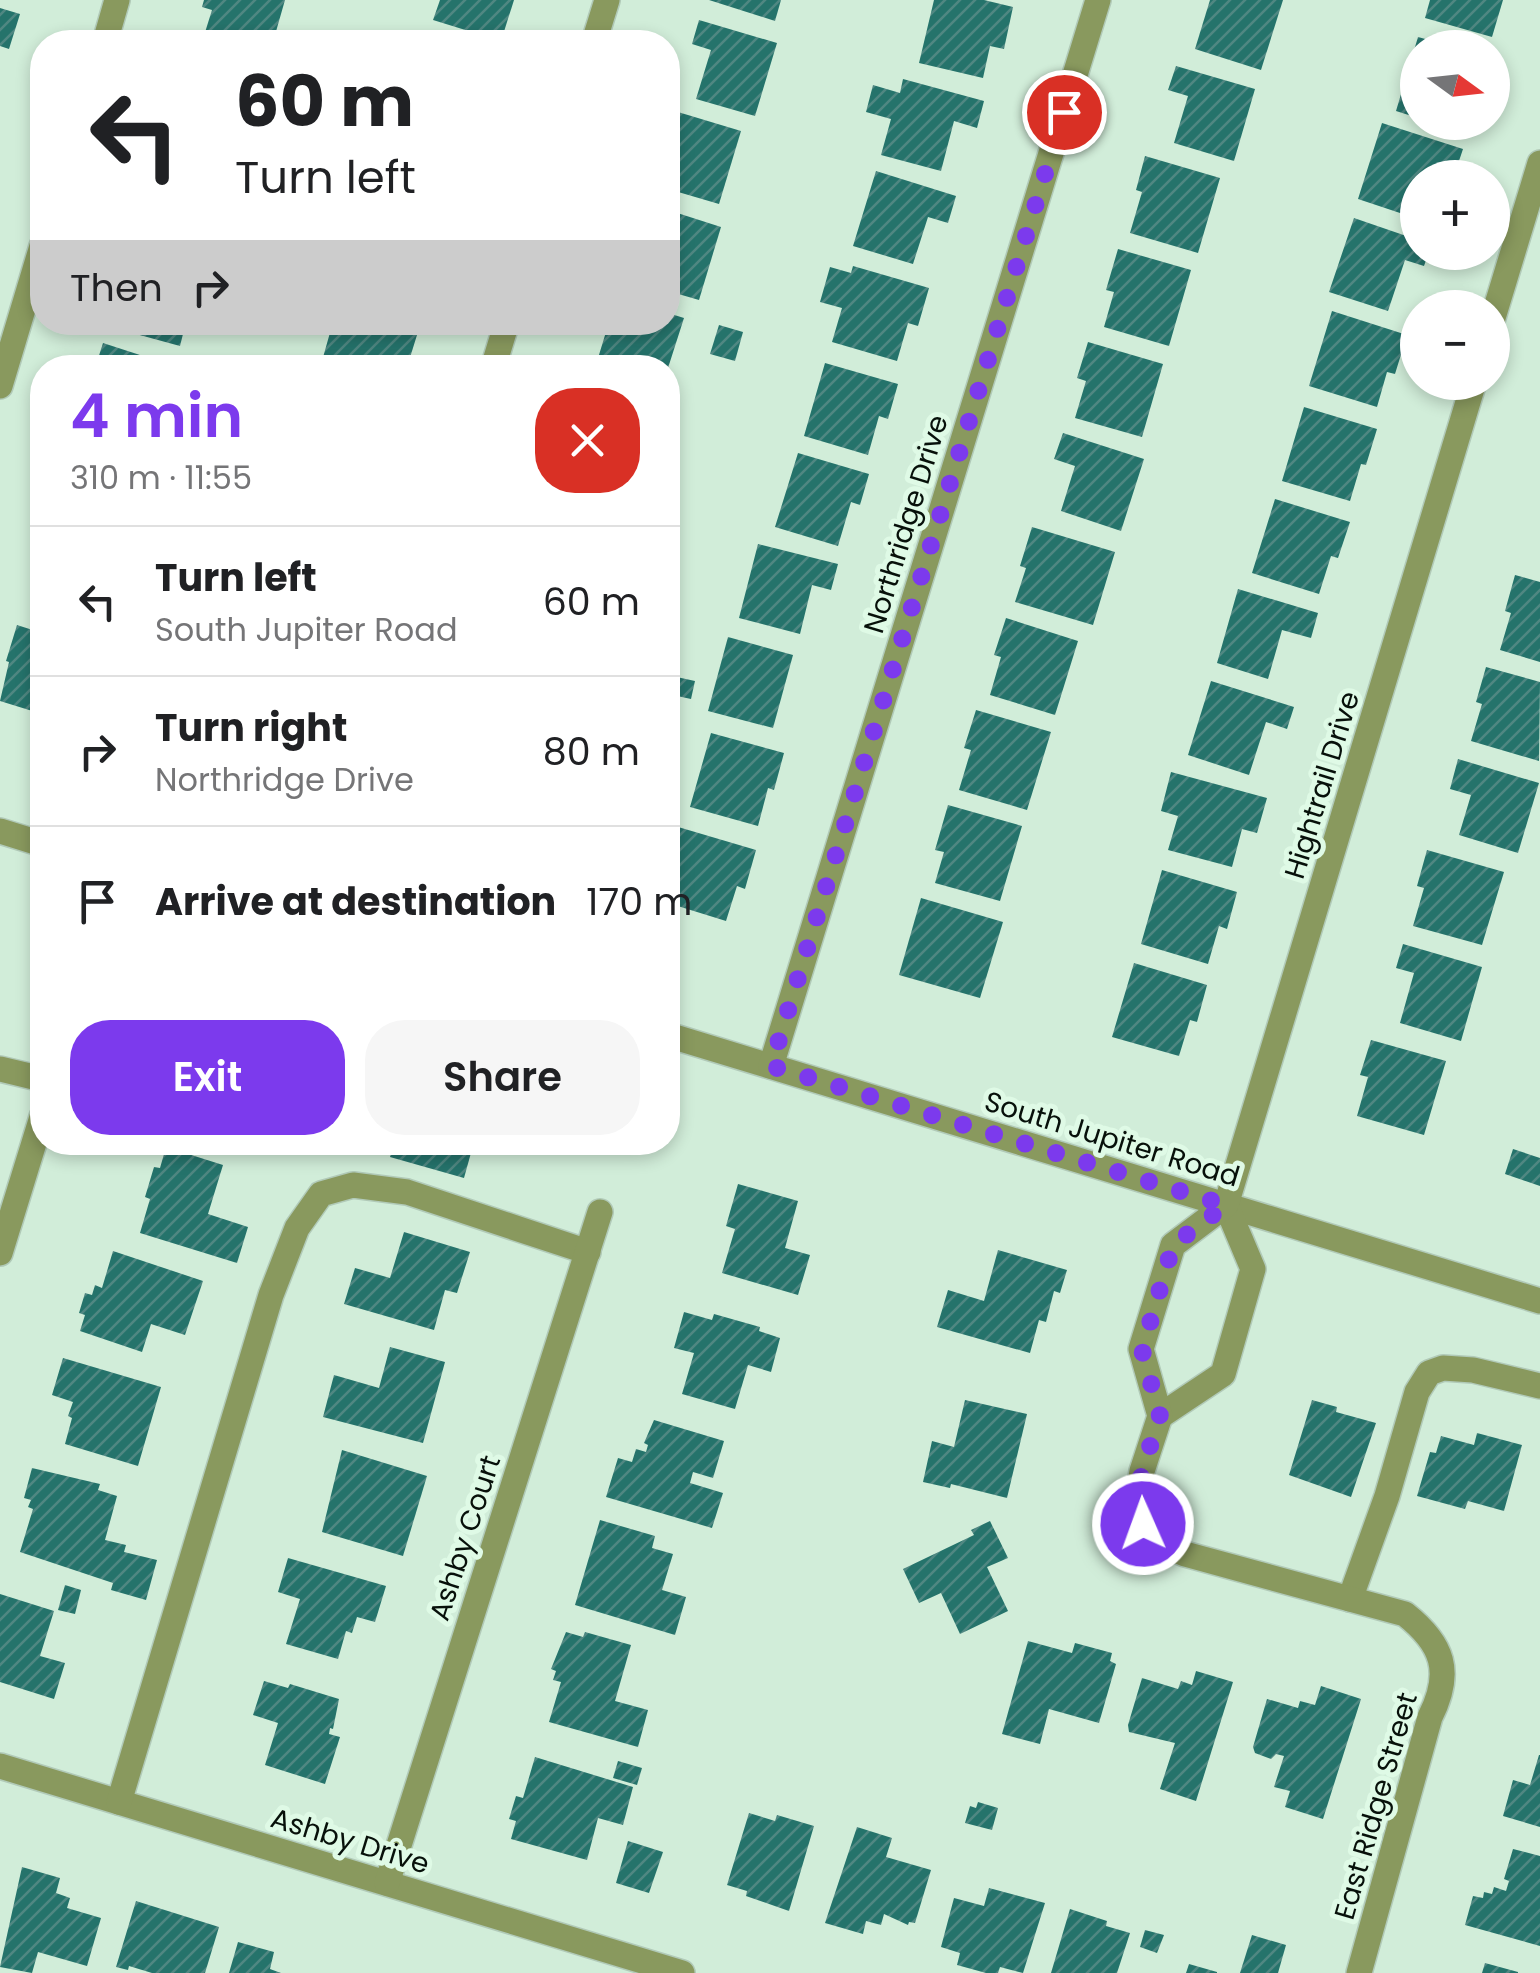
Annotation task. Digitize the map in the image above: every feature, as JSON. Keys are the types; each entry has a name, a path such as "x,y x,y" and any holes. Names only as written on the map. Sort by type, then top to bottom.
{"street":[{"path":"108,30 118,0"},
{"path":"598,30 607,0"},
{"name":"Northridge Drive","path":"771,1066 1098,0"},
{"path":"1501,290 1540,163"},
{"path":"0,386 30,286"},
{"name":"Hightrail Drive","path":"1226,1205 1469,400"},
{"path":"0,832 30,841"},
{"name":"South Jupiter Road","path":"680,1039 1540,1300"},
{"path":"0,1069 30,1076"},
{"path":"0,1253 30,1155"},
{"path":"119,1802 271,1295 297,1228 321,1194 353,1185 407,1192 588,1252"},
{"path":"1160,1416 1223,1374 1253,1269 1226,1205 1173,1245 1142,1350 1160,1416 1142,1471 1137,1501 1143,1524 1161,1544 1350,1599 1387,1496 1417,1392 1429,1374 1443,1368 1474,1370 1540,1386"},
{"name":"Ashby Court","path":"387,1884 600,1212"},
{"name":"East Ridge Street","path":"1350,1599 1405,1614 1427,1632 1440,1654 1443,1677 1359,1973"},
{"name":"Ashby Drive","path":"0,1766 682,1973"}],"building":[{"path":"204,0 285,0 276,30 206,30 212,10 202,7"},
{"path":"440,0 514,0 504,30 465,30 433,20"},
{"path":"709,0 781,0 775,21"},
{"path":"934,0 984,0 1013,7 1004,49 990,46 983,78 919,63"},
{"path":"1210,0 1283,0 1261,70 1195,49"},
{"path":"1430,0 1503,0 1494,30 1467,30 1425,18"},
{"path":"0,8 20,14 9,49 0,46"},
{"path":"699,20 777,43 755,116 696,99 711,50 692,44"},
{"path":"1176,66 1255,89 1234,161 1174,143 1188,96 1168,90"},
{"path":"903,79 984,101 977,128 954,121 941,171 881,155 891,119 866,112 873,85 900,93"},
{"path":"680,113 741,131 719,204 680,193"},
{"path":"1382,123 1400,129 1400,140 1435,140 1463,149 1459,160 1400,160 1400,213 1358,199"},
{"path":"1145,156 1220,178 1198,253 1130,233 1142,192 1136,190"},
{"path":"876,171 956,196 948,223 928,217 913,264 853,246"},
{"path":"680,214 721,227 699,300 680,294"},
{"path":"1354,218 1400,234 1402,270 1388,311 1329,292"},
{"path":"1118,249 1191,270 1169,346 1104,327 1114,292 1106,290"},
{"path":"853,266 929,288 918,326 908,323 897,361 832,342 842,308 820,302 830,267 851,273"},
{"path":"1332,311 1400,333 1400,358 1395,374 1387,372 1377,407 1309,386"},
{"path":"719,325 743,332 735,361 710,354"},
{"path":"140,335 183,335 180,346"},
{"path":"329,335 417,335 411,355 324,355"},
{"path":"605,335 679,335 672,355 599,355"},
{"path":"1088,342 1163,364 1142,437 1075,418 1086,381 1077,378"},
{"path":"103,343 140,355 99,355"},
{"path":"825,363 898,384 888,419 879,416 868,455 804,436"},
{"path":"1304,407 1377,429 1350,501 1282,481"},
{"path":"1063,433 1144,459 1121,531 1061,511 1075,466 1054,459"},
{"path":"798,453 869,474 860,505 851,502 838,546 775,527"},
{"path":"1275,499 1350,522 1338,558 1331,556 1319,594 1252,573"},
{"path":"1032,527 1115,552 1093,625 1015,602 1026,568 1020,566"},
{"path":"758,544 838,564 831,590 812,585 800,634 739,618"},
{"path":"1515,575 1540,582 1540,662 1500,650 1511,613 1505,611"},
{"path":"1238,589 1318,613 1311,638 1282,630 1268,679 1217,663"},
{"path":"1006,618 1078,641 1055,715 990,695 1001,657 994,655"},
{"path":"17,625 30,629 30,710 0,701 9,662 6,661"},
{"path":"728,637 793,655 773,728 708,711"},
{"path":"1486,667 1540,682 1539,761 1471,741 1482,704 1476,702"},
{"path":"680,678 695,681 691,699 680,697"},
{"path":"1211,681 1294,707 1287,729 1266,722 1249,775 1188,755"},
{"path":"976,710 1051,732 1027,810 959,790 971,750 964,748"},
{"path":"711,733 784,753 774,790 768,788 758,826 690,807"},
{"path":"1458,759 1539,783 1518,853 1459,835 1471,795 1450,789"},
{"path":"1171,772 1267,798 1257,833 1242,829 1232,867 1168,850 1178,816 1161,811"},
{"path":"948,805 1022,826 1000,901 935,883 944,852 935,850"},
{"path":"680,828 756,850 745,889 737,886 726,921 680,907"},
{"path":"1427,850 1504,872 1482,945 1413,926 1424,888 1417,886"},
{"path":"1162,870 1237,892 1227,929 1219,926 1208,964 1141,944"},
{"path":"921,898 1003,922 980,998 899,975"},
{"path":"1403,944 1482,967 1461,1041 1400,1023 1414,973 1396,968"},
{"path":"1134,963 1207,985 1197,1022 1190,1020 1179,1056 1112,1037"},
{"path":"1371,1040 1446,1061 1424,1135 1357,1116 1368,1077 1360,1075"},
{"path":"1513,1149 1540,1158 1540,1186 1505,1174"},
{"path":"164,1155 191,1155 223,1165 208,1214 248,1227 237,1263 140,1233 154,1167 160,1168"},
{"path":"391,1155 470,1155 464,1178"},
{"path":"738,1184 798,1201 785,1248 810,1255 798,1295 722,1273 735,1229 726,1226"},
{"path":"404,1232 470,1252 457,1293 445,1290 434,1330 344,1304 355,1268 390,1278"},
{"path":"998,1250 1067,1270 1060,1293 1054,1291 1046,1322 1039,1320 1030,1353 937,1327 948,1290 984,1301"},
{"path":"113,1251 203,1281 185,1335 151,1324 142,1352 80,1331 85,1315 79,1313 85,1293 92,1295 95,1285 102,1288"},
{"path":"684,1312 712,1320 714,1314 760,1327 759,1331 780,1338 771,1372 748,1365 735,1409 682,1394 694,1353 674,1348"},
{"path":"390,1347 445,1362 423,1443 323,1417 334,1375 379,1388"},
{"path":"63,1358 161,1387 138,1466 65,1444 73,1402 52,1395"},
{"path":"965,1400 1027,1414 1007,1498 951,1484 950,1488 923,1482 932,1441 954,1447"},
{"path":"1312,1400 1337,1407 1336,1412 1376,1423 1351,1497 1289,1475"},
{"path":"654,1420 724,1441 713,1478 693,1472 690,1483 723,1493 712,1528 606,1497 618,1458 632,1462 636,1449 646,1452 648,1445 644,1443"},
{"path":"1477,1433 1522,1445 1504,1511 1468,1501 1465,1509 1417,1496 1430,1452 1436,1453 1441,1436 1474,1445"},
{"path":"342,1450 427,1476 403,1556 322,1532"},
{"path":"32,1468 100,1484 98,1490 117,1496 105,1540 126,1545 124,1552 157,1560 146,1600 111,1590 113,1583 20,1552 33,1509 28,1507 31,1500 24,1498"},
{"path":"600,1520 655,1536 652,1548 673,1554 662,1590 686,1597 675,1635 575,1605"},
{"path":"990,1521 1008,1558 987,1567 1008,1611 960,1634 941,1593 919,1603 903,1569 974,1535 971,1530"},
{"path":"288,1558 386,1586 375,1622 357,1617 352,1633 346,1631 338,1659 286,1644 300,1599 278,1592"},
{"path":"65,1585 81,1590 75,1614 58,1610"},
{"path":"0,1594 54,1611 40,1656 65,1663 54,1699 0,1682"},
{"path":"566,1632 583,1637 585,1632 631,1645 615,1701 648,1710 638,1747 549,1722 561,1682 553,1680 556,1671 551,1669"},
{"path":"1028,1641 1072,1653 1075,1643 1112,1653 1110,1661 1116,1664 1099,1723 1049,1709 1040,1744 1002,1734"},
{"path":"1196,1671 1233,1682 1196,1801 1160,1789 1175,1743 1129,1732 1128,1725 1142,1678 1178,1689 1181,1681 1192,1685"},
{"path":"264,1681 288,1688 290,1684 339,1699 329,1734 340,1737 325,1784 265,1765 278,1723 253,1715"},
{"path":"1321,1686 1361,1699 1323,1819 1285,1807 1290,1791 1274,1787 1284,1756 1276,1754 1271,1759 1255,1753 1253,1747 1267,1699 1298,1708 1300,1701 1315,1705"},
{"path":"1539,1755 1540,1827 1503,1816 1513,1780 1530,1785"},
{"path":"535,1757 633,1787 623,1825 598,1818 587,1860 511,1839 516,1821 509,1819 516,1796 523,1798"},
{"path":"618,1761 642,1768 637,1785 613,1778"},
{"path":"978,1802 998,1808 992,1830 965,1823 970,1806 976,1808"},
{"path":"749,1813 775,1821 777,1815 814,1826 789,1911 727,1885"},
{"path":"857,1827 892,1838 886,1857 931,1870 915,1923 908,1925 884,1914 881,1925 866,1921 863,1934 825,1923"},
{"path":"628,1841 663,1852 649,1893 616,1883"},
{"path":"1513,1849 1540,1856 1540,1946 1465,1925 1473,1896 1483,1898 1484,1892 1492,1894 1494,1887 1506,1891 1509,1881 1504,1879"},
{"path":"22,1867 60,1878 56,1893 70,1898 67,1908 101,1918 87,1966 38,1952 32,1973 0,1967"},
{"path":"989,1888 1045,1903 1023,1973 1000,1967 998,1973 986,1973 957,1965 960,1953 941,1947 954,1898 984,1906"},
{"path":"136,1901 219,1927 205,1973 152,1973 129,1966 128,1970 116,1967"},
{"path":"1070,1909 1130,1933 1117,1973 1051,1973"},
{"path":"1145,1930 1164,1935 1157,1953 1140,1947"},
{"path":"1252,1935 1286,1945 1278,1973 1240,1973"},
{"path":"238,1942 274,1952 270,1969 281,1973 229,1973"},
{"path":"1485,1963 1518,1972 1518,1973 1482,1973"},
{"path":"1189,1964 1217,1972 1217,1973 1186,1973"}],"route":[{"path":"1064,112 771,1066 1226,1205 1173,1245 1142,1350 1160,1416 1142,1471 1137,1501 1143,1524"}]}
